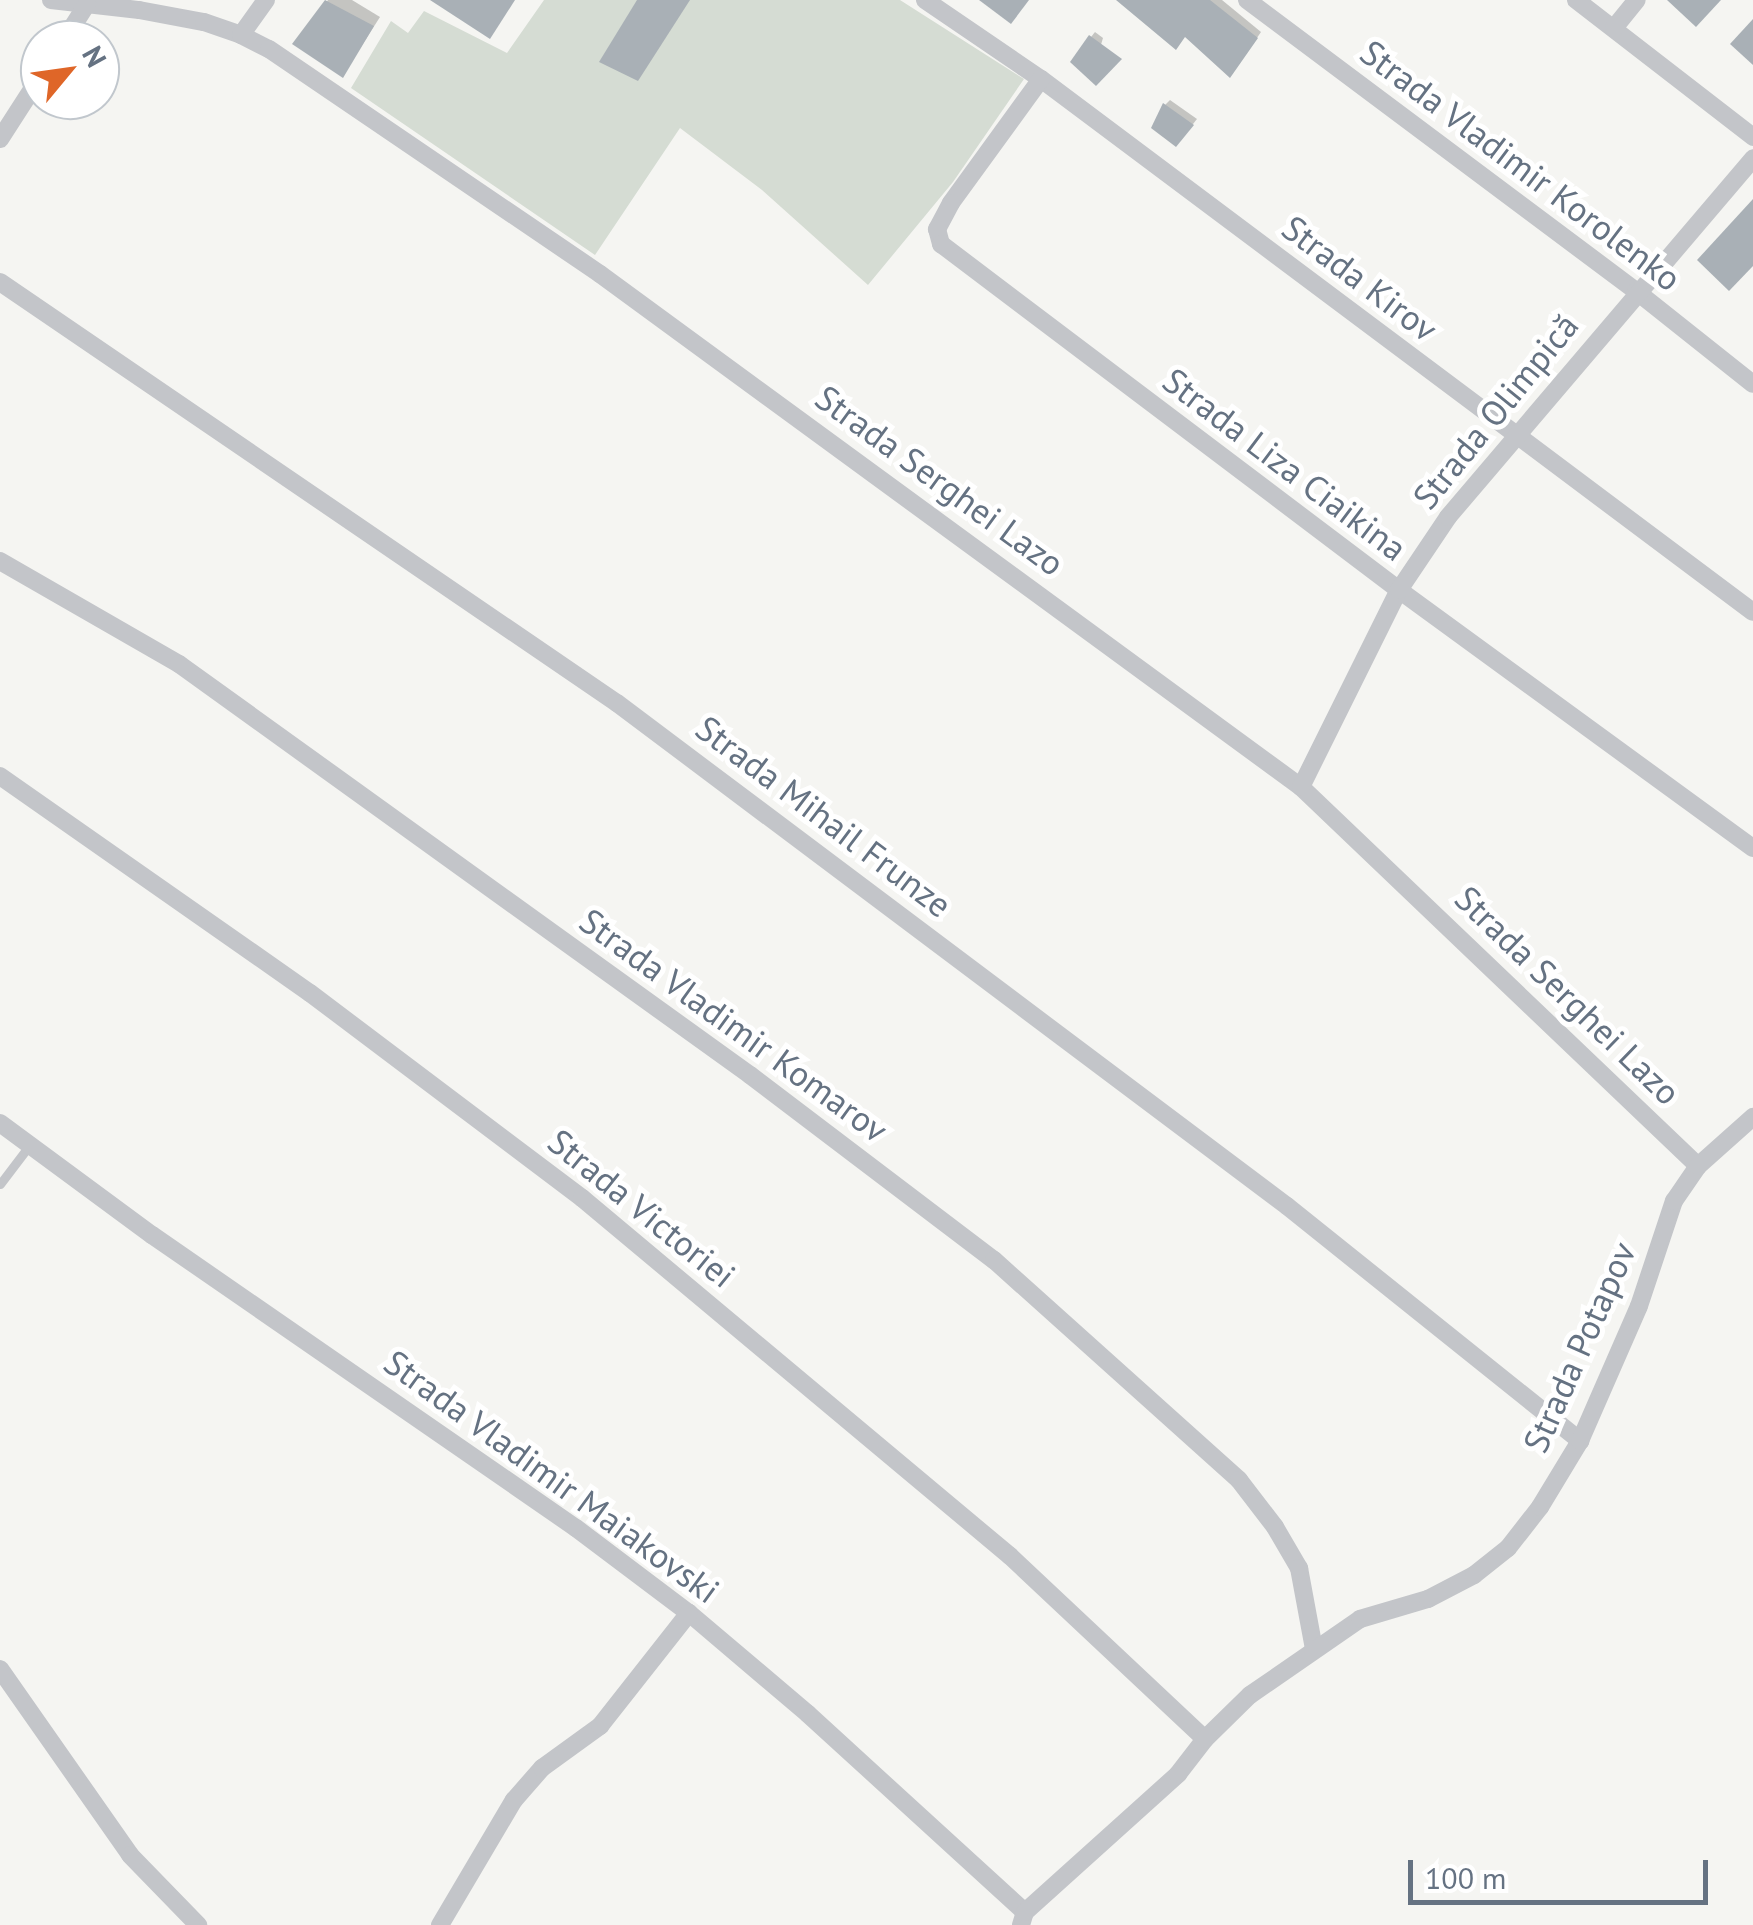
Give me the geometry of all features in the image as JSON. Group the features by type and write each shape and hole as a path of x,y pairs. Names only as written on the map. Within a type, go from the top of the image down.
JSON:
{"street":[{"name":"Strada Serghei Lazo","path":"51,0 204,22 241,35 269,49 600,274 1302,787 1698,1166"},
{"path":"241,35 266,0"},
{"name":"Strada Kirov","path":"925,0 1041,79 1753,612"},
{"name":"Strada Vladimir Korolenko","path":"1248,0 1636,290 1753,384"},
{"path":"1576,0 1753,137"},
{"path":"1614,28 1637,0"},
{"path":"77,20 87,4"},
{"name":"Strada Liza Ciaikina","path":"1041,79 951,203 937,229 941,244 1399,590 1753,848"},
{"path":"0,139 20,108"},
{"name":"Strada Olimpică","path":"1302,787 1399,590 1448,517 1636,290 1753,158"},
{"name":"Strada Mihail Frunze","path":"0,282 57,317 648,726 1288,1206 1580,1442"},
{"name":"Strada Vladimir Komarov","path":"0,561 180,664 750,1076 994,1260 1239,1480 1275,1526 1299,1568 1314,1649"},
{"name":"Strada Victoriei","path":"0,776 310,993 582,1198 1010,1556 1205,1739"},
{"name":"Strada Potapov","path":"1023,1919 1178,1774 1205,1739 1250,1695 1360,1618 1428,1598 1474,1575 1508,1548 1580,1442 1638,1306 1674,1201 1698,1166 1753,1118"},
{"name":"Strada Vladimir Maiakovski","path":"0,1123 576,1528 689,1614 808,1714 1023,1919"},
{"path":"440,1925 514,1800 542,1768 600,1726 689,1614"},
{"path":"0,1669 130,1855 198,1925"}],"lane":[{"path":"0,1184 29,1146"}],"shaded area":[{"path":"544,0 900,0 1024,79 953,182 868,285 762,190 680,128 595,255 351,88 391,21 408,33 424,11 507,53"}],"building":[{"path":"325,0 374,26 343,78 292,44"},
{"path":"430,0 515,0 490,39"},
{"path":"637,0 690,0 638,81 599,62"},
{"path":"979,0 1029,0 1011,24"},
{"path":"1116,0 1210,0 1258,38 1230,78 1185,37 1176,50"},
{"path":"1667,0 1721,0 1696,27"},
{"path":"1753,19 1753,65 1730,44"},
{"path":"1089,35 1122,59 1096,86 1070,62"},
{"path":"1163,103 1194,125 1176,147 1151,128"},
{"path":"1753,199 1753,266 1729,291 1697,260"}]}
